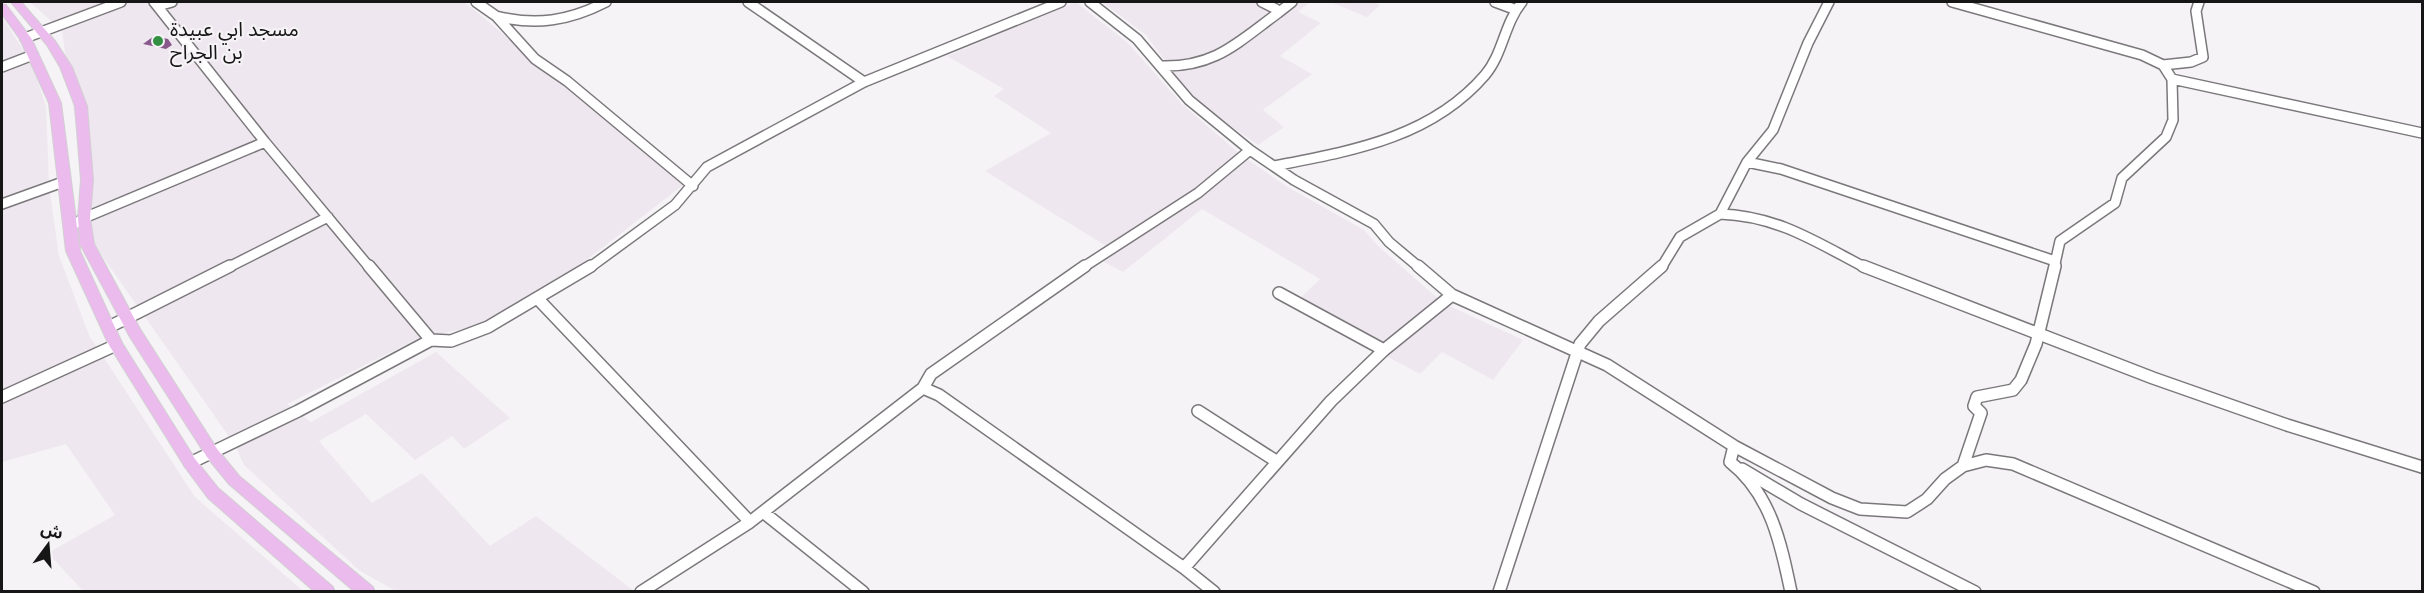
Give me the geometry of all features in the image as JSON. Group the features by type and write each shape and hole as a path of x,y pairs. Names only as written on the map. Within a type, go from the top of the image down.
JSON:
{"main road":[{"path":"16,2 42,32 66,67 81,106 87,180 84,219 87,244 135,333 212,453 234,480 359,590"},
{"path":"2,8 26,38 55,103 73,251 116,345 190,463 213,493 327,591"},
{"path":"213,493 234,480"}],"street":[{"path":"26,38 121,2"},
{"path":"156,4 172,2"},
{"path":"476,2 496,16 535,59 567,81 693,186"},
{"path":"496,16 529,22 572,19 606,2"},
{"path":"748,2 864,82"},
{"path":"190,463 298,411 431,340 451,341 470,334 488,327 538,299 576,277 675,205 707,167 864,82 1061,2"},
{"path":"1090,2 1137,39 1189,100 1250,150 1374,224 1389,242 1452,295 1607,365 1734,446 1832,498 1860,509 1885,513 1907,512 1927,499 1963,466 1986,460 2013,464 2314,591"},
{"path":"1262,2 1276,9 1278,13"},
{"path":"1160,66 1187,66 1219,53 1292,2"},
{"path":"1495,2 1514,9"},
{"path":"1274,166 1385,143 1435,119 1486,74 1506,34 1514,9 1522,2"},
{"path":"1720,214 1747,162 1773,130 1808,43 1829,2"},
{"path":"1952,2 2142,56 2163,65 2191,62 2203,57 2196,11 2199,2"},
{"path":"156,4 265,142 431,340"},
{"path":"2,67 33,55"},
{"path":"1963,466 1981,413 1974,406 1977,397 2013,390 2024,376 2038,335 2060,241 2115,203 2122,178 2166,137 2173,120 2172,79 2163,65"},
{"path":"2172,79 2422,133"},
{"path":"70,227 265,142"},
{"path":"641,591 750,522 923,388 931,374 1054,286 1198,193 1250,150"},
{"path":"1747,162 1781,169 2055,261"},
{"path":"2,204 63,182"},
{"path":"1499,591 1580,344 1599,321 1658,272 1680,237 1720,214 1744,213 1782,223 1864,269 2038,335 2323,438 2422,467"},
{"path":"109,327 328,217"},
{"path":"1279,293 1384,350"},
{"path":"1184,568 1276,461 1384,350 1452,295"},
{"path":"538,299 750,522"},
{"path":"2,397 116,345"},
{"path":"923,388 939,395 1214,591"},
{"path":"1198,411 1276,461"},
{"path":"1734,446 1730,462 1801,504 1975,591"},
{"path":"1742,469 1754,484 1780,538 1791,591"},
{"path":"763,512 863,591"}],"shaded area":[{"path":"30,2 465,2 683,185 584,262 492,323 419,338 287,404 311,422 436,352 510,418 464,449 452,436 415,460 366,414 319,441 372,503 422,473 490,546 536,516 634,591 396,591 360,571 244,465 235,445 93,243 62,31"},
{"path":"1076,2 1128,43 1182,104 1241,155 1286,186 1364,230 1379,247 1443,303 1523,340 1493,380 1442,352 1420,374 1292,306 1320,279 1202,209 1123,272 1104,262 1106,246 985,171 1051,133 994,96 1004,89 947,56"},
{"path":"1102,2 1310,2 1298,12 1321,23 1280,56 1312,74 1263,110 1284,127 1258,145 1193,99 1146,35"},
{"path":"1330,2 1373,2 1380,5 1367,17"},
{"path":"2,17 31,62 46,106 49,186 59,256 89,335 195,497 303,591 83,591 48,553 115,515 66,444 2,462"}],"building":[{"name":"مسجد ابي عبيدة بن الجراح","path":"154,36 168,39 172,45 166,49 143,44"}],"place":[{"name":"مسجد ابي عبيدة بن الجراح","path":"158,41"}]}
